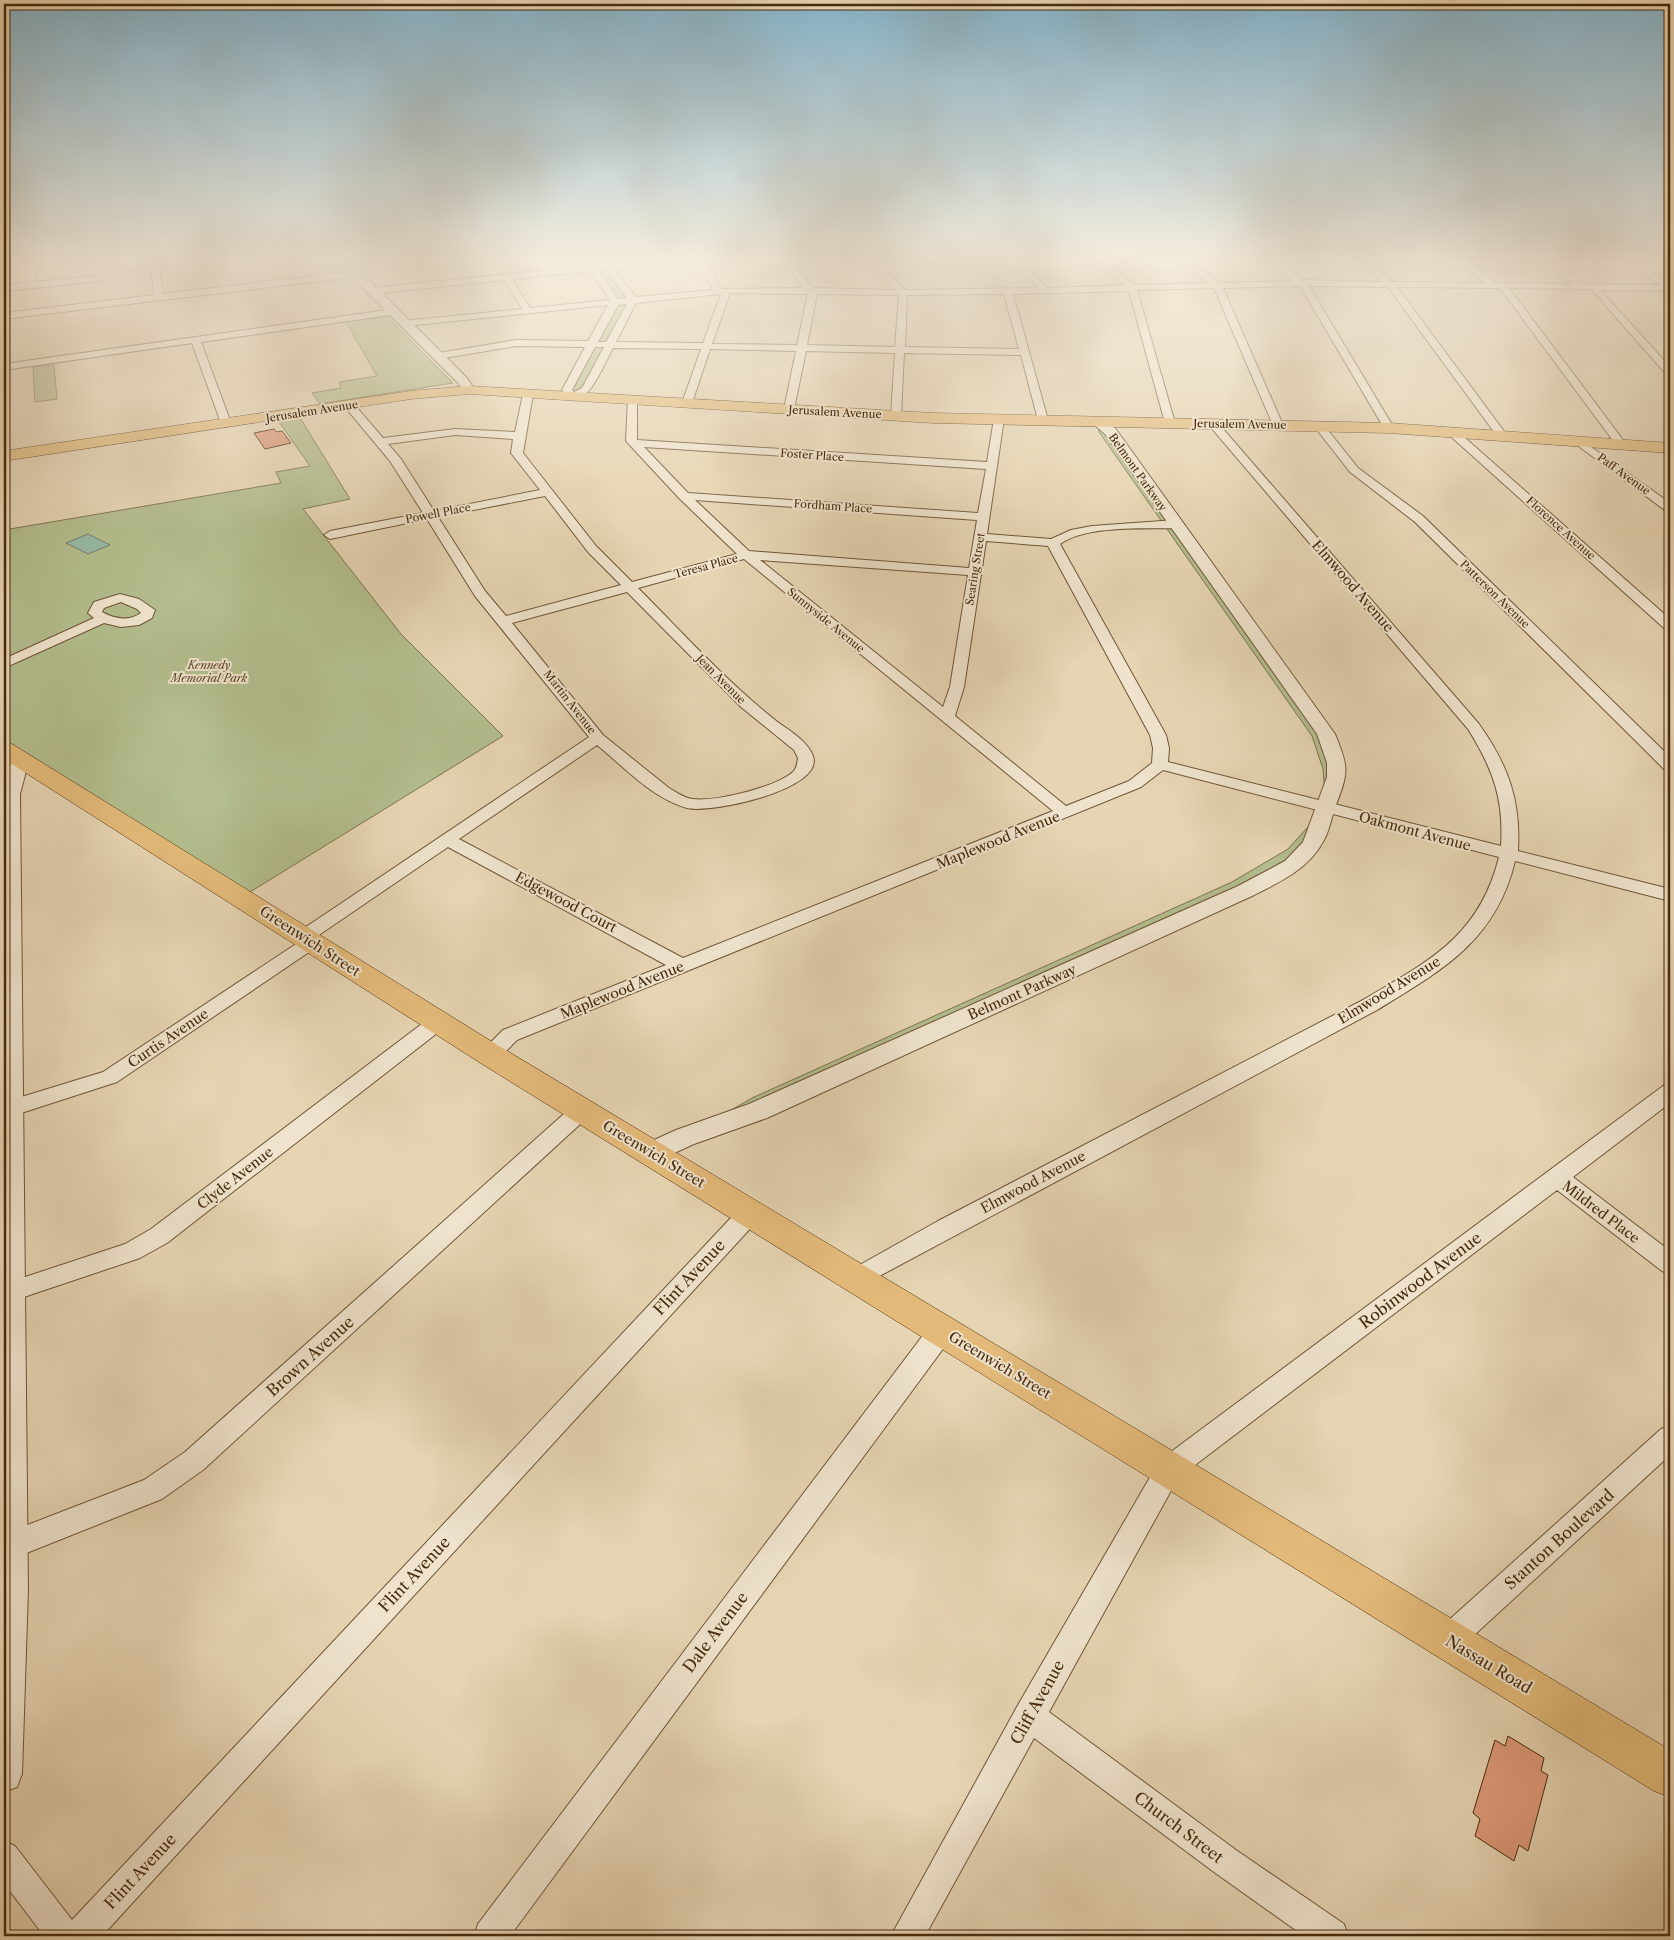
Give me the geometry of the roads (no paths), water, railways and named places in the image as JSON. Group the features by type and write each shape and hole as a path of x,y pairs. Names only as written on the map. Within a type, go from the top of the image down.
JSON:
{"main road":[{"name":"Jerusalem Avenue","path":"4,456 411,395 469,390 896,415 1451,431 1670,448"},
{"name":"Greenwich Street","path":"12,754 139,832 489,1054 1308,1554"},
{"name":"Nassau Road","path":"1308,1554 1670,1775"}],"street":[{"path":"4,367 135,349"},
{"path":"199,349 226,424"},
{"path":"432,349 462,380 469,390"},
{"path":"439,356 483,349"},
{"path":"590,349 567,390 573,397 586,390 608,349"},
{"path":"687,403 706,349"},
{"path":"789,409 803,349"},
{"path":"829,349 1025,352"},
{"path":"1024,349 1044,420"},
{"path":"1149,349 1170,423"},
{"path":"1245,349 1278,425"},
{"path":"1341,349 1388,428"},
{"path":"1438,349 1501,434"},
{"path":"1547,349 1621,444"},
{"path":"1648,349 1670,373"},
{"path":"896,415 899,350"},
{"name":"Jean Avenue","path":"528,394 517,453 592,549 746,704 800,747 805,754 805,766 799,775 783,785 726,802 692,804 675,798 663,790 598,738"},
{"path":"632,400 629,436 634,443"},
{"name":"Martin Avenue","path":"308,939 448,840 598,738 468,578 404,472 349,405"},
{"name":"Searing Street","path":"947,718 957,687 999,419"},
{"name":"Belmont Parkway","path":"652,1152 684,1137 758,1111 912,1034 1238,886 1279,873 1304,855 1312,844 1326,807 1323,769 1319,752 1312,736 1291,695 1131,469 1099,432 1097,422"},
{"name":"Elmwood Avenue","path":"857,1278 946,1228 1370,1005 1435,966 1474,929 1485,914 1503,879 1510,856 1511,823 1508,797 1497,765 1474,727 1213,424"},
{"name":"Patterson Avenue","path":"1319,426 1354,470 1419,519 1670,766"},
{"name":"Florence Avenue","path":"1451,431 1670,626"},
{"path":"380,442 450,433 519,436"},
{"name":"Paff Avenue","path":"1577,440 1670,508"},
{"name":"Foster Place","path":"634,443 991,466"},
{"name":"Sunnyside Avenue","path":"634,443 683,496 746,555 1065,813"},
{"name":"Powell Place","path":"330,535 547,492"},
{"name":"Fordham Place","path":"683,496 983,517"},
{"path":"980,537 1054,543 1064,535 1082,531 1170,525"},
{"path":"1054,543 1054,548 1158,735 1161,748 1160,764"},
{"name":"Teresa Place","path":"504,621 746,555 974,572"},
{"path":"4,664 104,618"},
{"path":"913,690 938,693 957,687"},
{"path":"4,1774 11,1590 7,1547 9,1292 7,1249 12,1108 8,1060 6,908 7,794 12,754"},
{"name":"Oakmont Avenue","path":"1160,764 1510,856 1670,895"},
{"name":"Maplewood Avenue","path":"489,1054 510,1035 1135,784 1160,764"},
{"name":"Edgewood Court","path":"448,840 684,966"},
{"name":"Curtis Avenue","path":"12,1108 110,1077 308,939"},
{"name":"Clyde Avenue","path":"9,1292 132,1251 159,1236 438,1022"},
{"name":"Robinwood Avenue","path":"1169,1469 1670,1092"},
{"name":"Brown Avenue","path":"7,1547 153,1490 194,1461 582,1110"},
{"name":"Mildred Place","path":"1556,1177 1670,1264"},
{"name":"Flint Avenue","path":"80,1936 750,1212"},
{"name":"Dale Avenue","path":"490,1936 942,1330"},
{"name":"Stanton Boulevard","path":"1449,1639 1670,1438"},
{"name":"Cliff Avenue","path":"907,1936 1169,1469"},
{"name":"Church Street","path":"1029,1716 1225,1861 1332,1936"},
{"path":"4,1857 64,1936"}],"park label":[{"name":"Kennedy Memorial Park","path":"209,671"}]}
